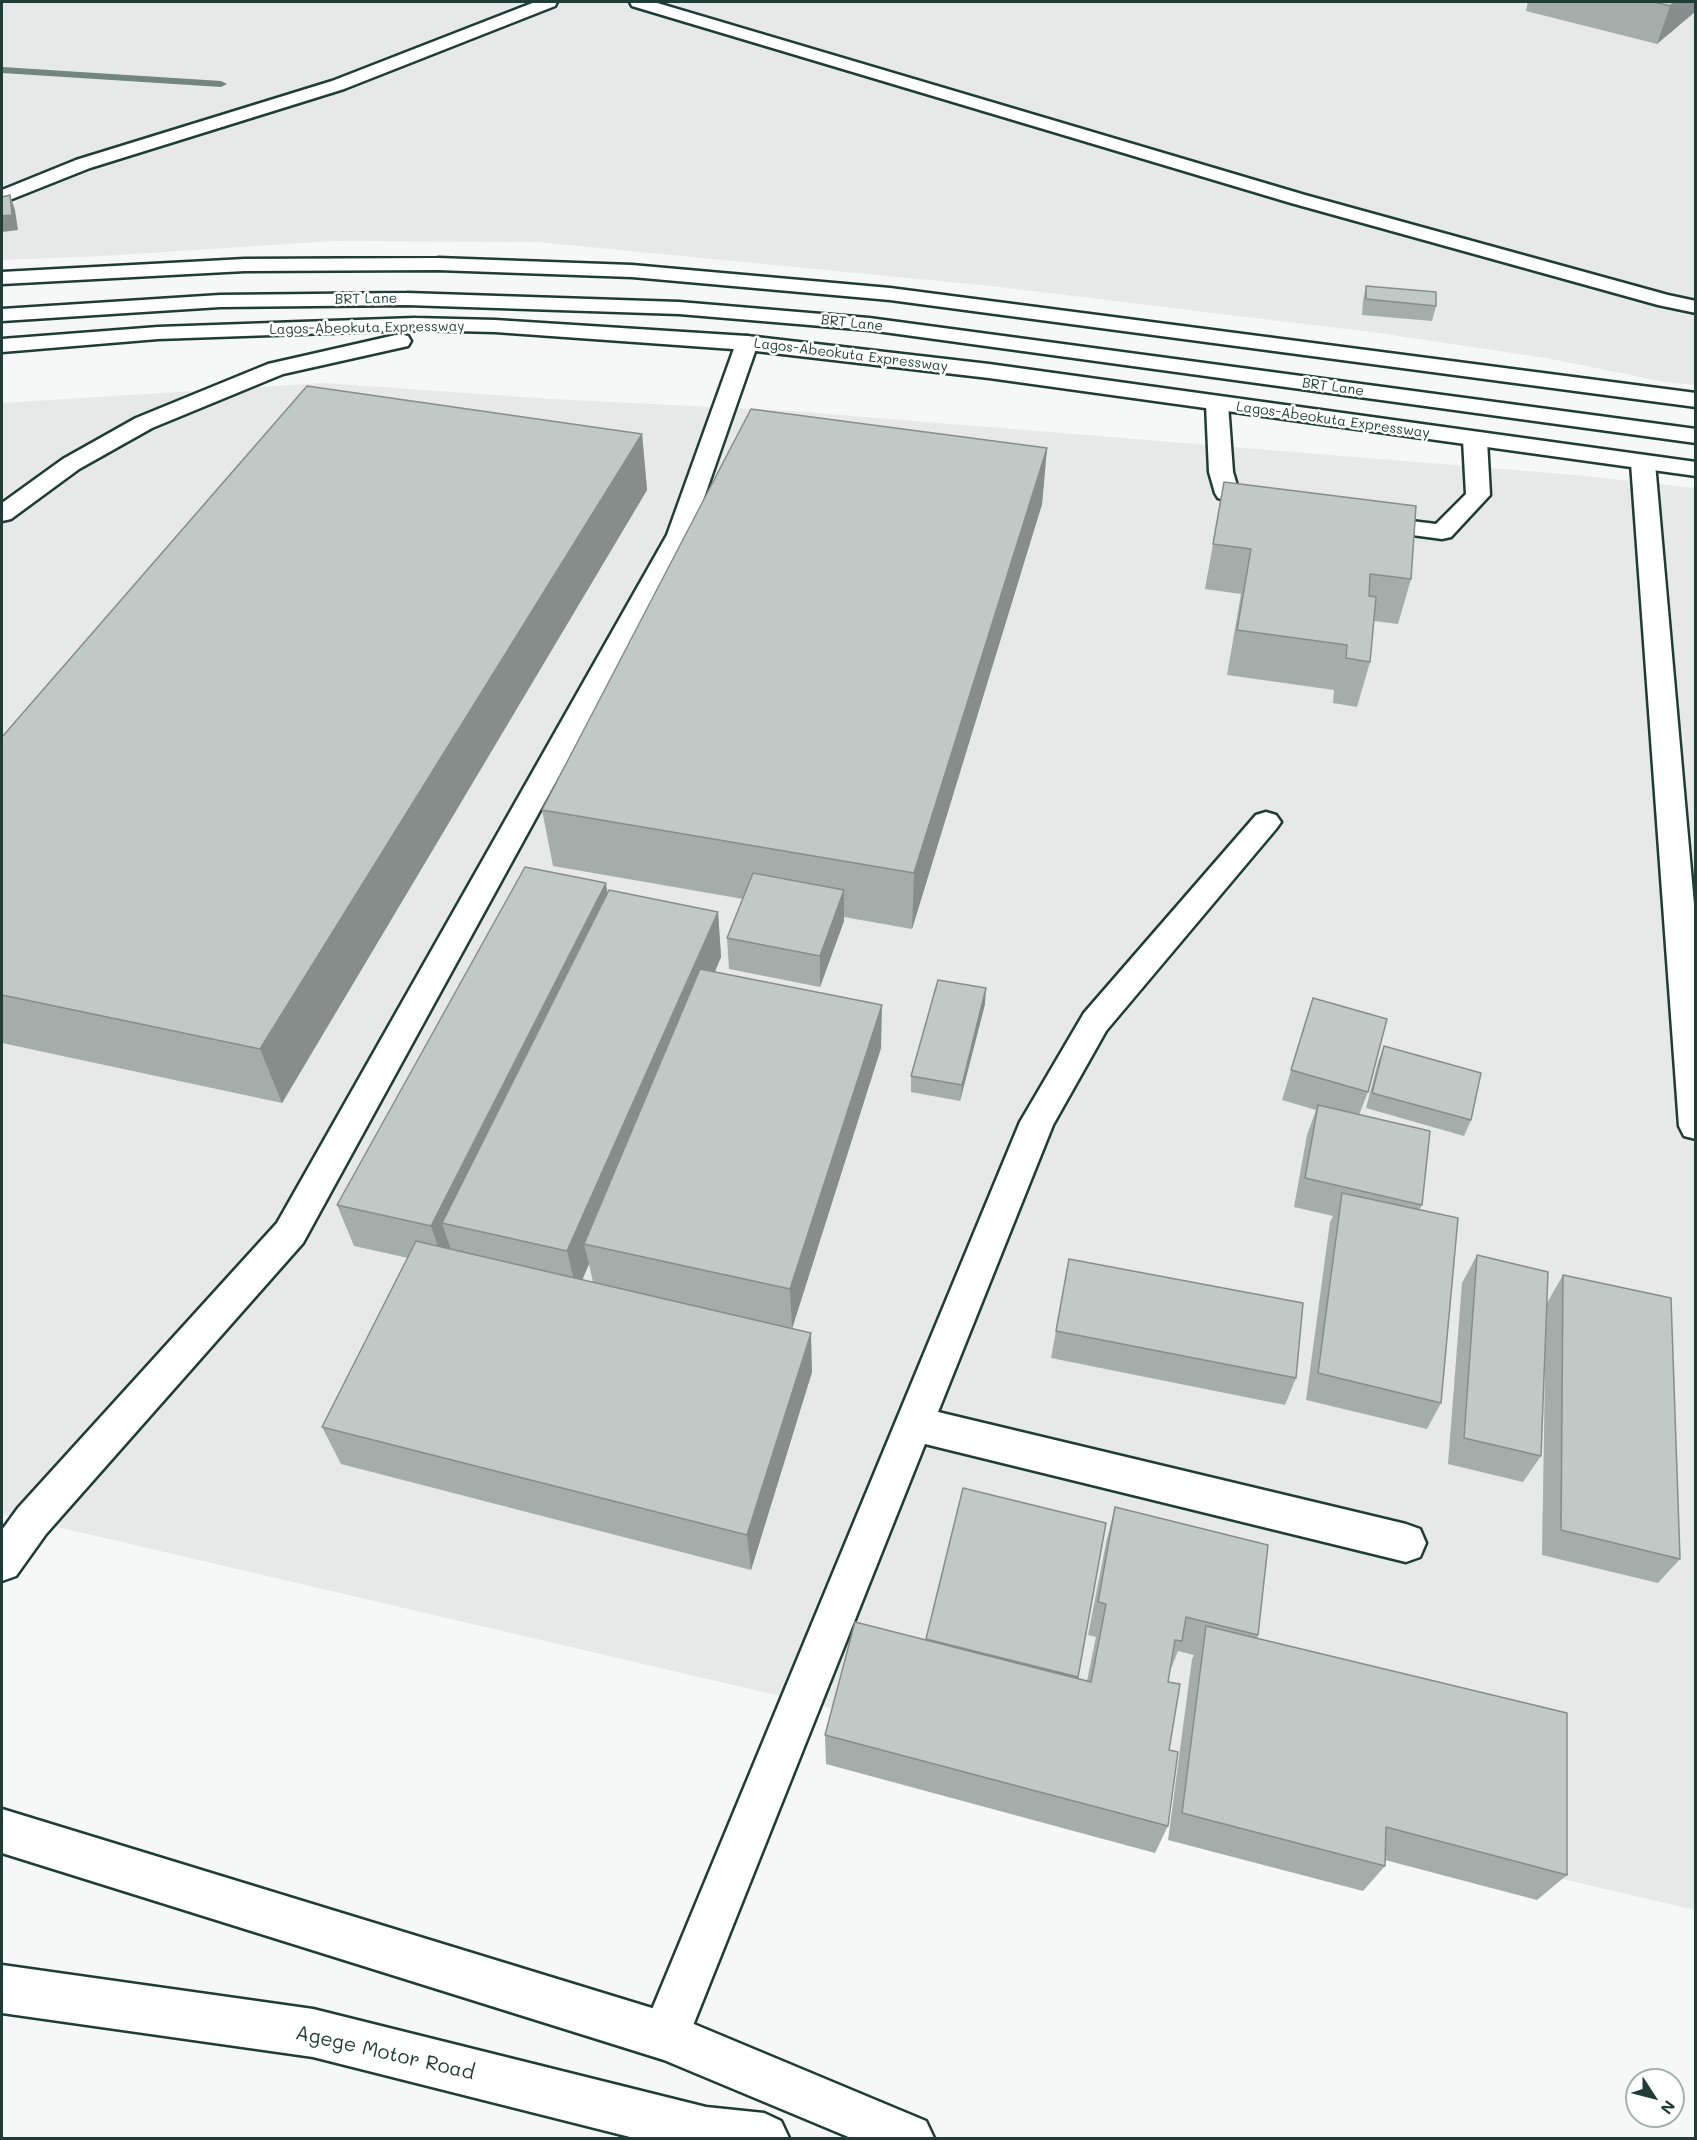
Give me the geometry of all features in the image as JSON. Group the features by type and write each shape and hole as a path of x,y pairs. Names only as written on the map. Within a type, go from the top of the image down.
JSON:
{"main road":[{"path":"2,197 84,164 338,85 549,2"},
{"path":"638,2 1298,200 1665,301 1695,307"},
{"path":"2,278 256,265 438,264 632,271 890,294 1695,400"},
{"name":"BRT Lane","path":"2,315 267,300 406,299 679,308 869,324 1695,436"},
{"name":"Lagos-Abeokuta Expressway","path":"2,346 158,333 416,324 495,326 747,343 989,371 1695,469"},
{"path":"2,514 71,464 144,423 266,373 358,349 434,334 495,326"},
{"path":"2,1562 32,1521 290,1233 679,535 747,343"},
{"path":"1217,404 1221,472 1227,493 1278,512"},
{"path":"1348,520 1442,532 1478,495 1475,440"},
{"path":"1643,463 1695,1126"},
{"path":"665,2036 1037,1122 1095,1022 1266,822"},
{"path":"914,1424 1406,1543"},
{"path":"2,1831 665,2036 909,2139"},
{"name":"Agege Motor Road","path":"2,1989 314,2033 706,2132 764,2139"}],"shaded area":[{"path":"2,2 1695,2 1695,385 1665,382 1546,358 1379,333 991,286 538,242 333,241 2,260"},
{"path":"324,383 551,399 792,411 1575,475 1695,488 1695,1910 2,1514 2,403"}],"building":[{"path":"1654,2 1675,2 1670,6"},
{"path":"10,195 12,215 2,216 2,197"},
{"path":"1366,286 1436,292 1436,306 1366,299"},
{"path":"307,386 642,434 260,1049 2,995 2,737"},
{"path":"751,409 1047,448 914,873 542,810"},
{"path":"1224,482 1416,506 1411,579 1370,574 1369,596 1376,597 1370,662 1346,658 1347,645 1237,630 1251,549 1213,544"},
{"path":"525,867 606,883 431,1226 337,1205"},
{"path":"753,873 844,890 820,956 727,938"},
{"path":"609,890 718,912 567,1251 442,1223"},
{"path":"700,969 882,1005 790,1289 584,1244"},
{"path":"938,980 986,988 962,1085 911,1076"},
{"path":"1313,998 1387,1019 1368,1092 1291,1070"},
{"path":"1384,1046 1481,1073 1471,1120 1372,1093"},
{"path":"1318,1105 1430,1131 1422,1205 1305,1178"},
{"path":"1342,1193 1458,1218 1441,1403 1318,1373"},
{"path":"416,1241 811,1333 747,1535 322,1427"},
{"path":"1477,1255 1548,1272 1541,1456 1464,1438"},
{"path":"1069,1259 1303,1303 1296,1378 1056,1331"},
{"path":"1563,1275 1671,1298 1680,1559 1561,1530"},
{"path":"963,1488 1106,1523 1078,1677 926,1639"},
{"path":"1115,1507 1268,1545 1258,1635 1186,1617 1182,1641 1175,1640 1168,1682 1180,1684 1169,1750 1178,1752 1168,1826 825,1735 855,1622 1091,1682 1106,1604 1098,1602"},
{"path":"1206,1626 1567,1713 1567,1875 1386,1827 1385,1866 1182,1813"}],"waterway":[{"path":"2,70 221,84"}]}
